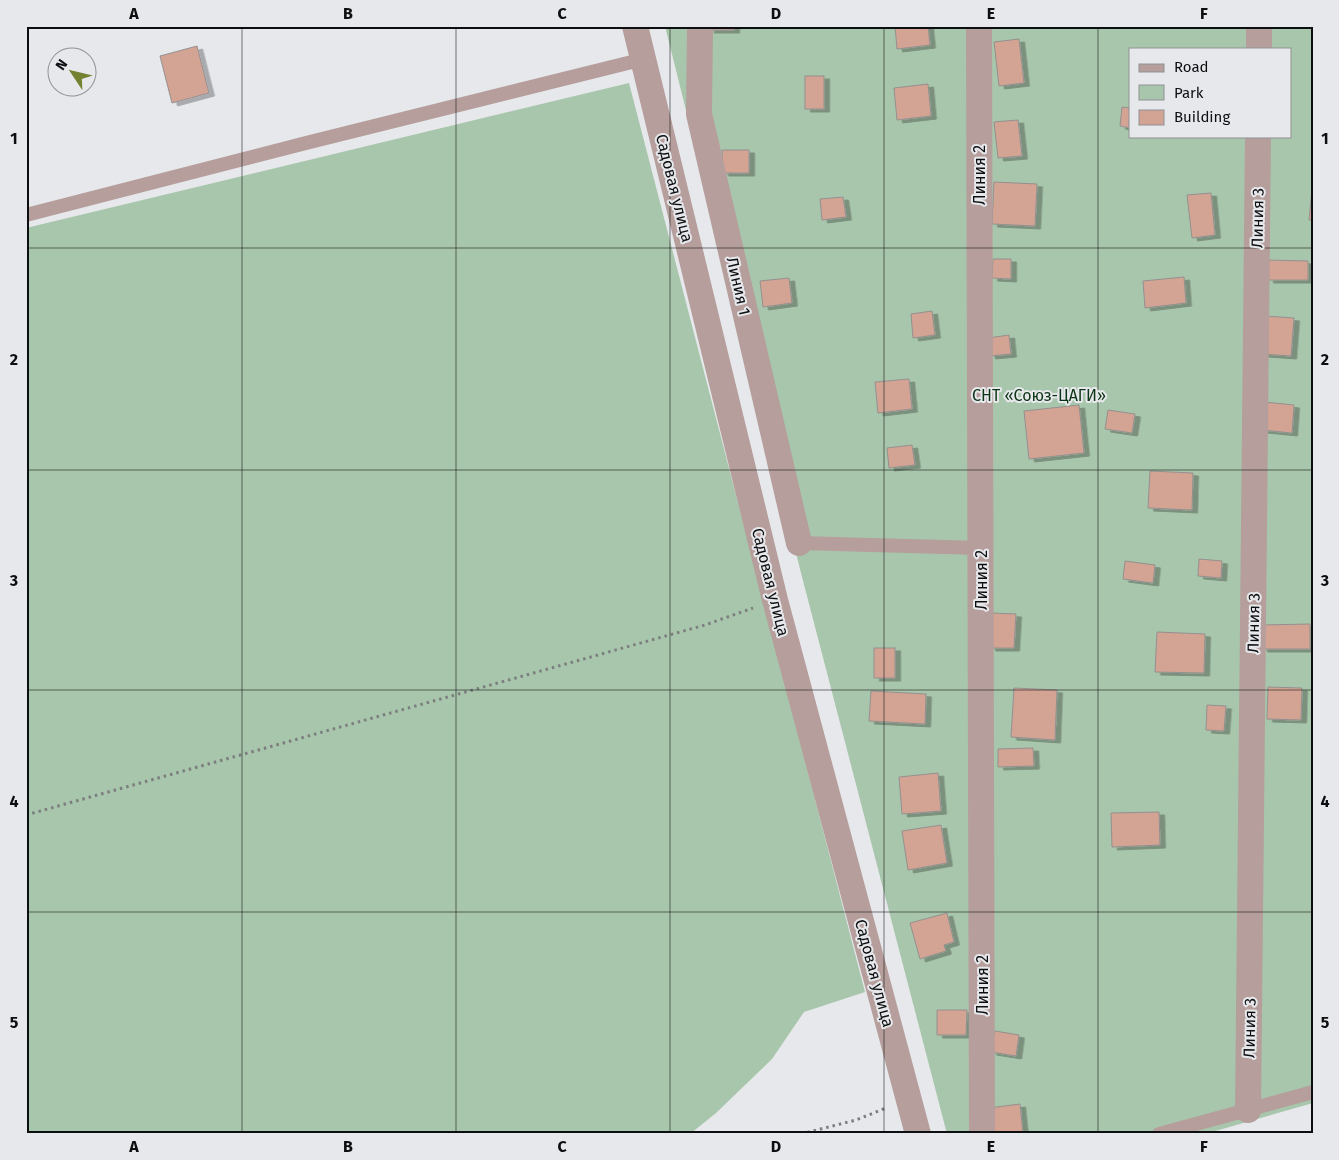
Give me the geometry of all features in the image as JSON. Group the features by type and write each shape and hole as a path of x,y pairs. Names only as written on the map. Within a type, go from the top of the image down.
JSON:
{"street":[{"name":"Садовая улица","path":"635,26 775,600 918,1134"},
{"name":"Линия 1","path":"700,26 699,114 799,543"},
{"name":"Линия 2","path":"979,26 982,1134"},
{"path":"1259,26 1259,48"},
{"name":"Линия 3","path":"1248,1110 1258,138"}],"lane":[{"path":"26,215 644,58"},
{"path":"799,543 981,548"},
{"path":"1159,1134 1313,1092"}],"path":[{"path":"26,815 704,626 775,600"},
{"path":"800,1134 856,1120 909,1098"}],"green space":[{"name":"СНТ «Союз-ЦАГИ»","path":"665,26 1313,26 1313,1103 1205,1134 947,1134 801,573"},
{"path":"629,83 865,992 804,1012 772,1059 716,1113 690,1134 26,1134 26,228"}],"building":[{"path":"709,26 734,26 734,30 709,30"},
{"path":"895,26 928,26 930,45 897,49"},
{"path":"1019,39 1024,83 999,86 994,42"},
{"path":"197,46 209,93 172,103 160,56"},
{"path":"805,76 824,76 824,109 805,109"},
{"path":"928,84 931,116 897,120 894,88"},
{"path":"1122,107 1129,108 1129,128 1120,126"},
{"path":"1018,120 1022,156 998,158 994,122"},
{"path":"722,150 749,150 749,173 723,173"},
{"path":"994,182 1037,184 1035,226 992,224"},
{"path":"1312,190 1313,220 1309,220"},
{"path":"1211,193 1215,235 1192,238 1187,195"},
{"path":"843,197 846,217 822,220 820,199"},
{"path":"993,259 1011,259 1011,279 992,278"},
{"path":"1268,260 1308,261 1308,280 1268,280"},
{"path":"1184,277 1186,303 1145,308 1143,281"},
{"path":"789,278 792,303 763,307 760,281"},
{"path":"932,311 935,335 913,338 911,314"},
{"path":"1265,316 1294,318 1291,356 1263,354"},
{"path":"1009,335 1011,354 990,356 988,338"},
{"path":"909,379 912,409 878,413 875,382"},
{"path":"1264,402 1294,405 1292,433 1262,430"},
{"path":"1079,405 1084,453 1029,459 1024,411"},
{"path":"1108,410 1135,414 1132,433 1105,429"},
{"path":"912,445 915,465 889,468 887,448"},
{"path":"1150,471 1193,473 1192,510 1148,508"},
{"path":"1199,559 1222,561 1221,578 1198,576"},
{"path":"1125,561 1155,565 1153,583 1123,579"},
{"path":"991,613 1016,614 1014,648 990,648"},
{"path":"1310,624 1310,649 1262,649 1262,625"},
{"path":"1157,632 1205,634 1204,673 1155,672"},
{"path":"874,648 895,648 895,678 874,678"},
{"path":"1268,687 1302,688 1301,720 1267,719"},
{"path":"1014,688 1057,690 1055,740 1011,737"},
{"path":"871,691 926,694 925,724 869,721"},
{"path":"1207,705 1226,706 1224,731 1206,730"},
{"path":"1033,748 1034,766 998,767 998,749"},
{"path":"938,773 941,811 902,814 899,777"},
{"path":"1159,812 1160,845 1112,847 1111,813"},
{"path":"941,825 947,863 908,870 902,831"},
{"path":"947,913 954,942 944,945 946,951 920,959 910,923"},
{"path":"937,1010 967,1010 966,1035 937,1035"},
{"path":"995,1031 1019,1035 1016,1056 991,1052"},
{"path":"1020,1104 1023,1134 992,1134 989,1108"}]}
